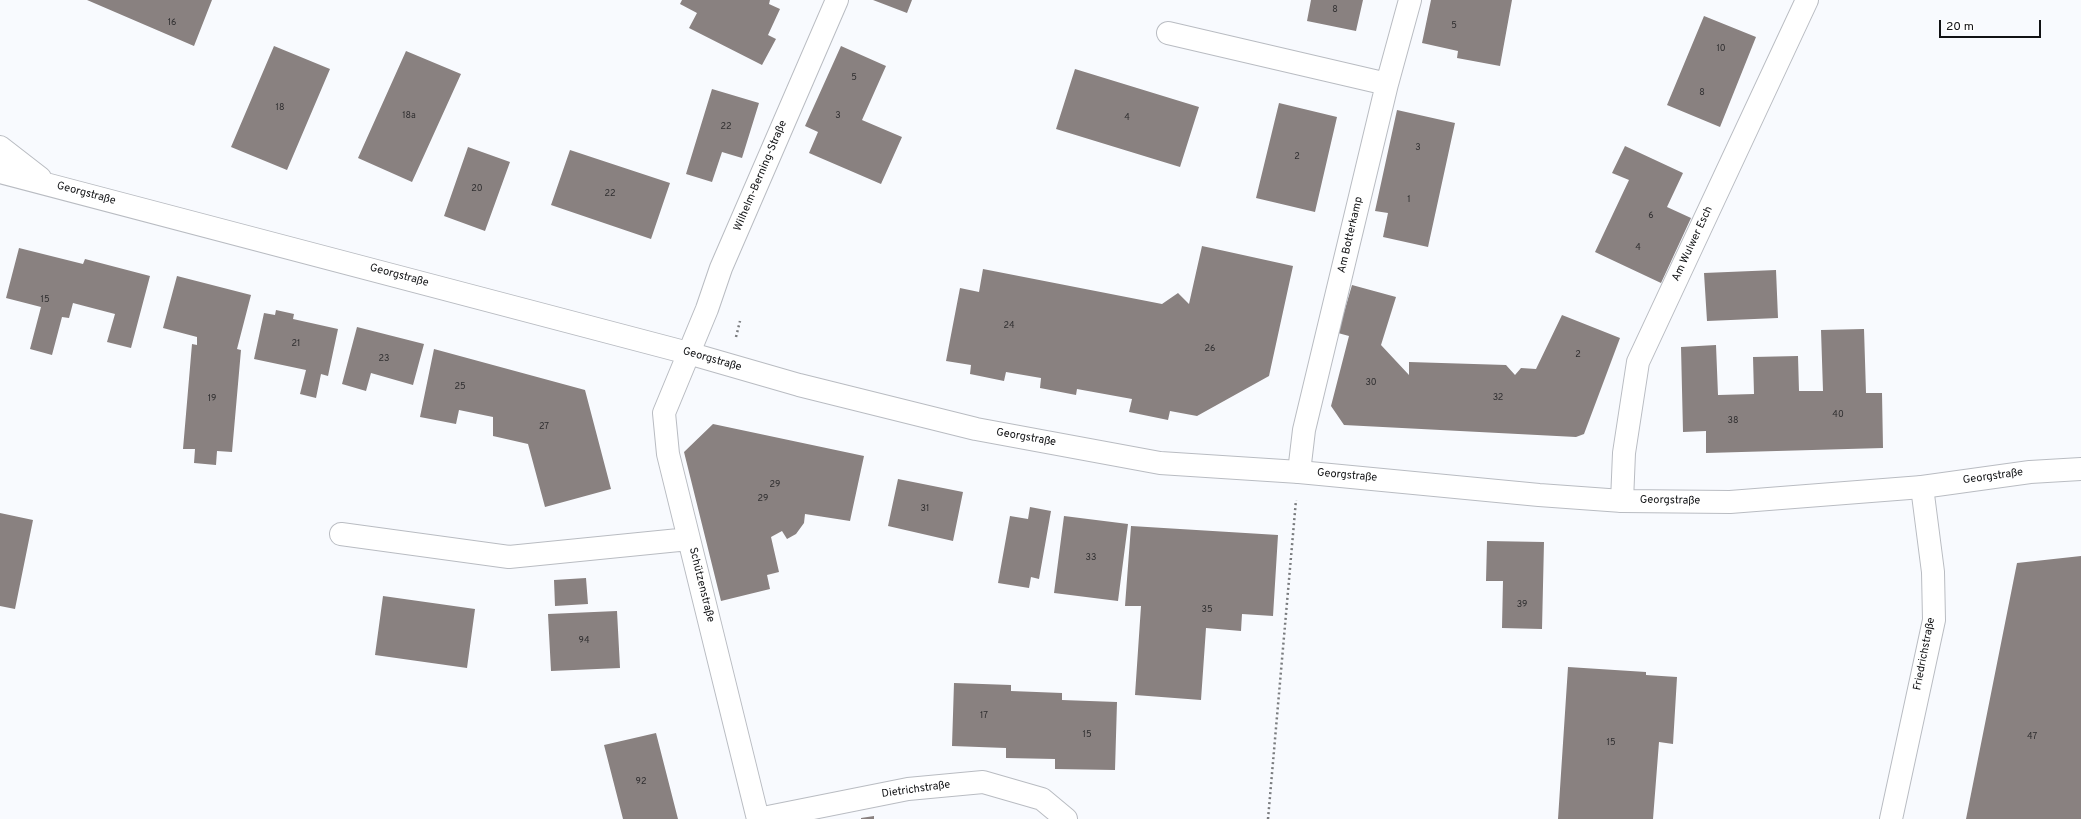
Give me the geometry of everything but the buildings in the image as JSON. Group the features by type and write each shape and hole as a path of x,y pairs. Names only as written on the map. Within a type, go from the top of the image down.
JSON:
{"street":[{"name":"Wilhelm-Berning-Straße","path":"688,353 721,268 837,0"},
{"name":"Am Botterkamp","path":"1299,472 1304,430 1387,84 1410,0"},
{"name":"Am Wulwer Esch","path":"1622,501 1624,453 1638,362 1807,0"},
{"path":"1168,33 1387,84"},
{"path":"0,147 47,183"},
{"name":"Georgstraße","path":"0,172 47,183 688,353 799,385 976,429 1160,463 1299,472 1539,495 1622,501 1730,502 1922,487 2030,472 2081,469"},
{"name":"Schützenstraße","path":"688,353 664,413 668,454 758,819"},
{"name":"Friedrichstraße","path":"1891,819 1934,620 1933,572 1922,487"},
{"path":"341,534 509,557 690,539"},
{"name":"Dietrichstraße","path":"758,819 908,790 983,782 1042,799 1066,819"}],"path":[{"path":"1268,819 1299,472"}]}
